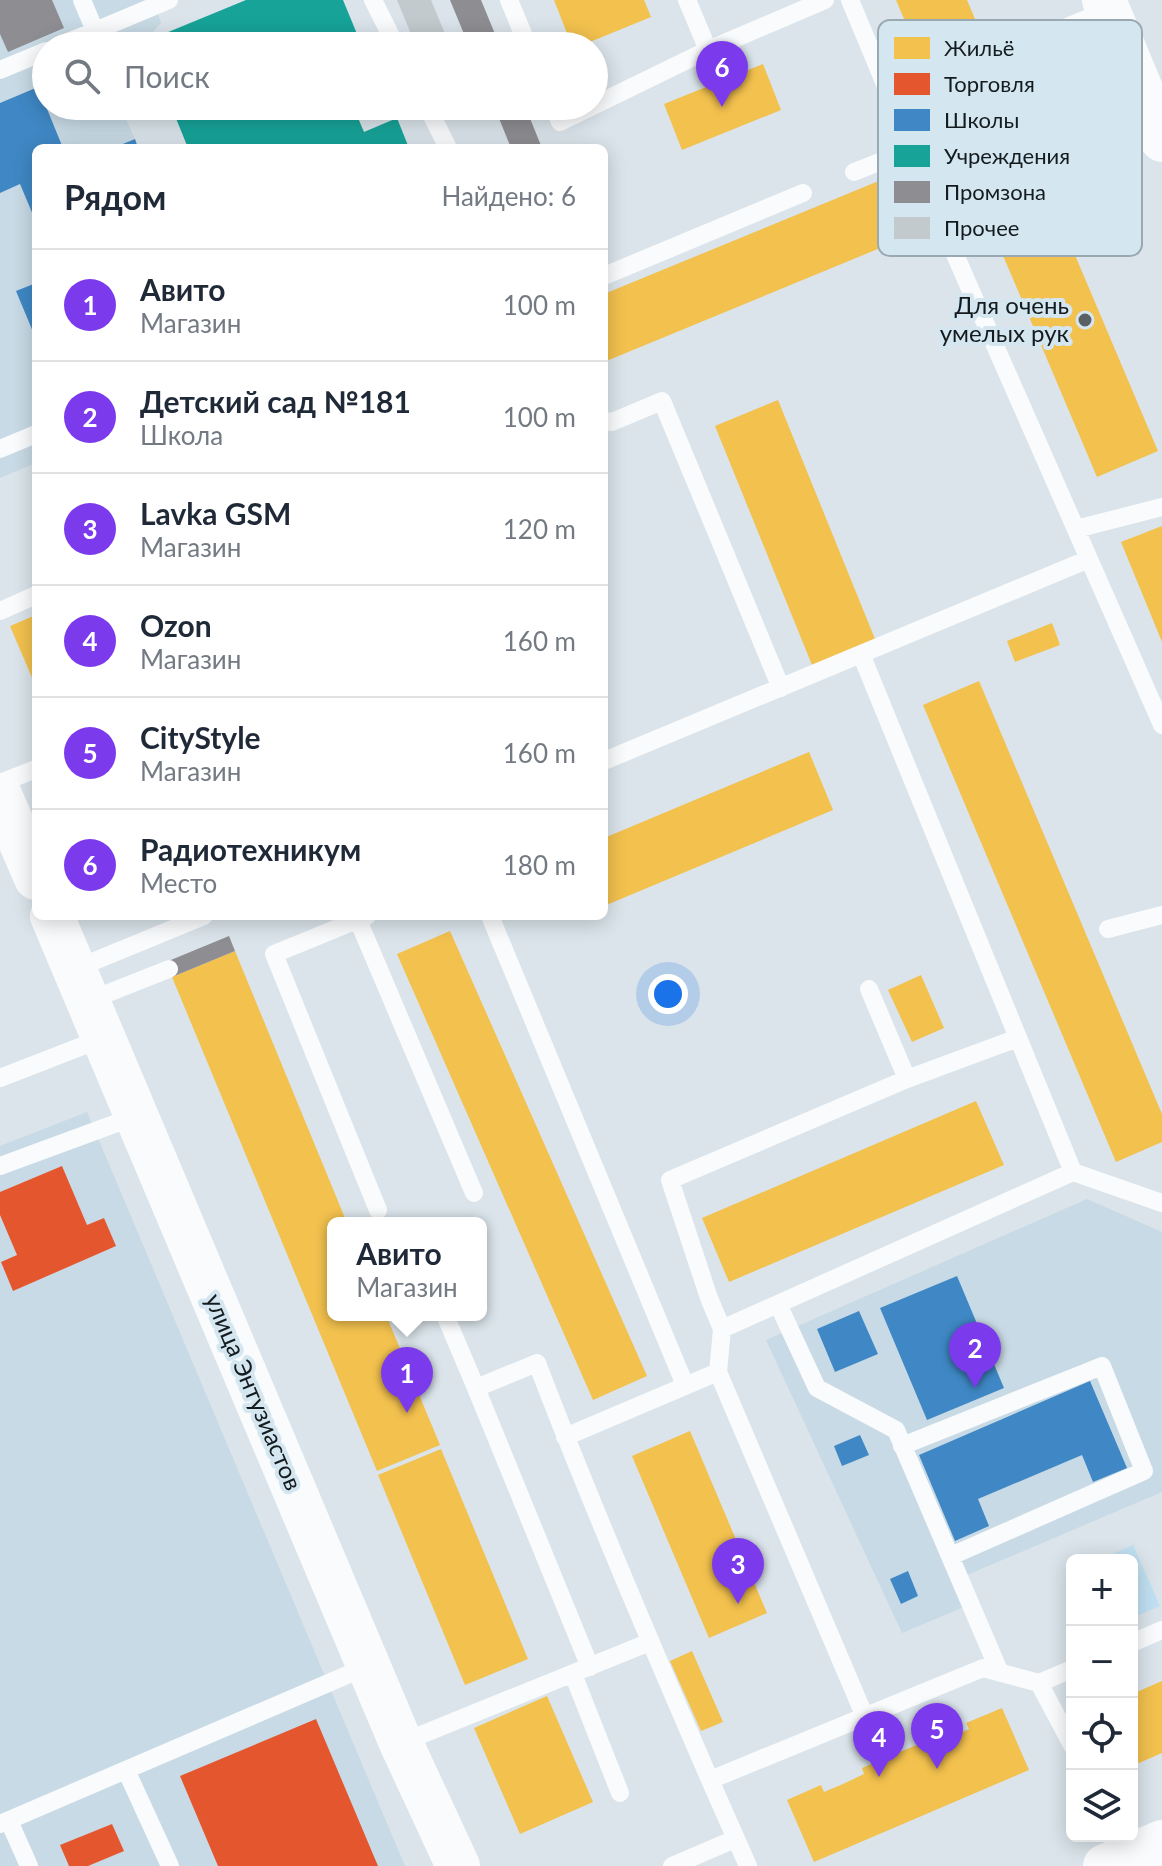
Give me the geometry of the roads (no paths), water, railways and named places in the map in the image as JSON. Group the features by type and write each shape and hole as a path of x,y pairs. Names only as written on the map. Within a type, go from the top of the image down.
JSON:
{"main road":[{"path":"1142,92 1162,140"},
{"path":"0,795 32,869"},
{"name":"улица Энтузиастов","path":"54,920 449,1854"}],"lane":[{"path":"82,0 95,31 169,0"},
{"path":"373,0 389,32"},
{"path":"509,0 522,32"},
{"path":"687,0 708,50"},
{"path":"608,99 708,50 825,0"},
{"path":"850,0 878,68"},
{"path":"1074,20 1106,5"},
{"path":"0,70 32,57"},
{"path":"434,120 446,144"},
{"path":"854,172 878,162"},
{"path":"608,274 803,193"},
{"path":"956,256 1162,725"},
{"path":"608,422 662,401 781,688"},
{"path":"0,449 32,436"},
{"path":"1076,529 1162,507"},
{"path":"608,759 1089,559"},
{"path":"0,611 32,597"},
{"path":"861,654 1073,1172"},
{"path":"0,783 32,771"},
{"path":"1108,929 1162,915"},
{"path":"0,1078 89,1003 199,920"},
{"path":"357,920 274,954 378,1210"},
{"path":"363,920 474,1193"},
{"path":"492,920 685,1385"},
{"path":"89,1003 169,969"},
{"path":"869,989 907,1079"},
{"path":"865,1717 718,1372 722,1329 670,1180 907,1079 1018,1038"},
{"path":"0,1166 136,1116"},
{"path":"722,1329 1073,1172 1162,1203"},
{"path":"778,1304 817,1388 896,1430 1000,1673"},
{"path":"448,1321 476,1388 581,1671 620,1793"},
{"path":"476,1388 537,1363 650,1642 748,1866"},
{"path":"902,1446 1102,1366 1144,1471 951,1556"},
{"path":"565,1437 718,1372"},
{"path":"1138,1640 1162,1630"},
{"path":"401,1743 650,1642"},
{"path":"29,1866 5,1822 368,1666"},
{"path":"710,1780 983,1668 1039,1683 1066,1672"},
{"path":"1039,1683 1066,1734"},
{"path":"126,1770 170,1866"},
{"path":"672,1866 735,1839"}],"place":[{"name":"Радиотехникум","path":"722,107"},
{"name":"Для очень умелых рук","path":"1085,320"},
{"name":"Детский сад №181","path":"975,1388"},
{"name":"Авито","path":"407,1413"},
{"name":"Lavka GSM","path":"738,1604"},
{"name":"CityStyle","path":"937,1769"},
{"name":"Ozon","path":"879,1777"}]}
